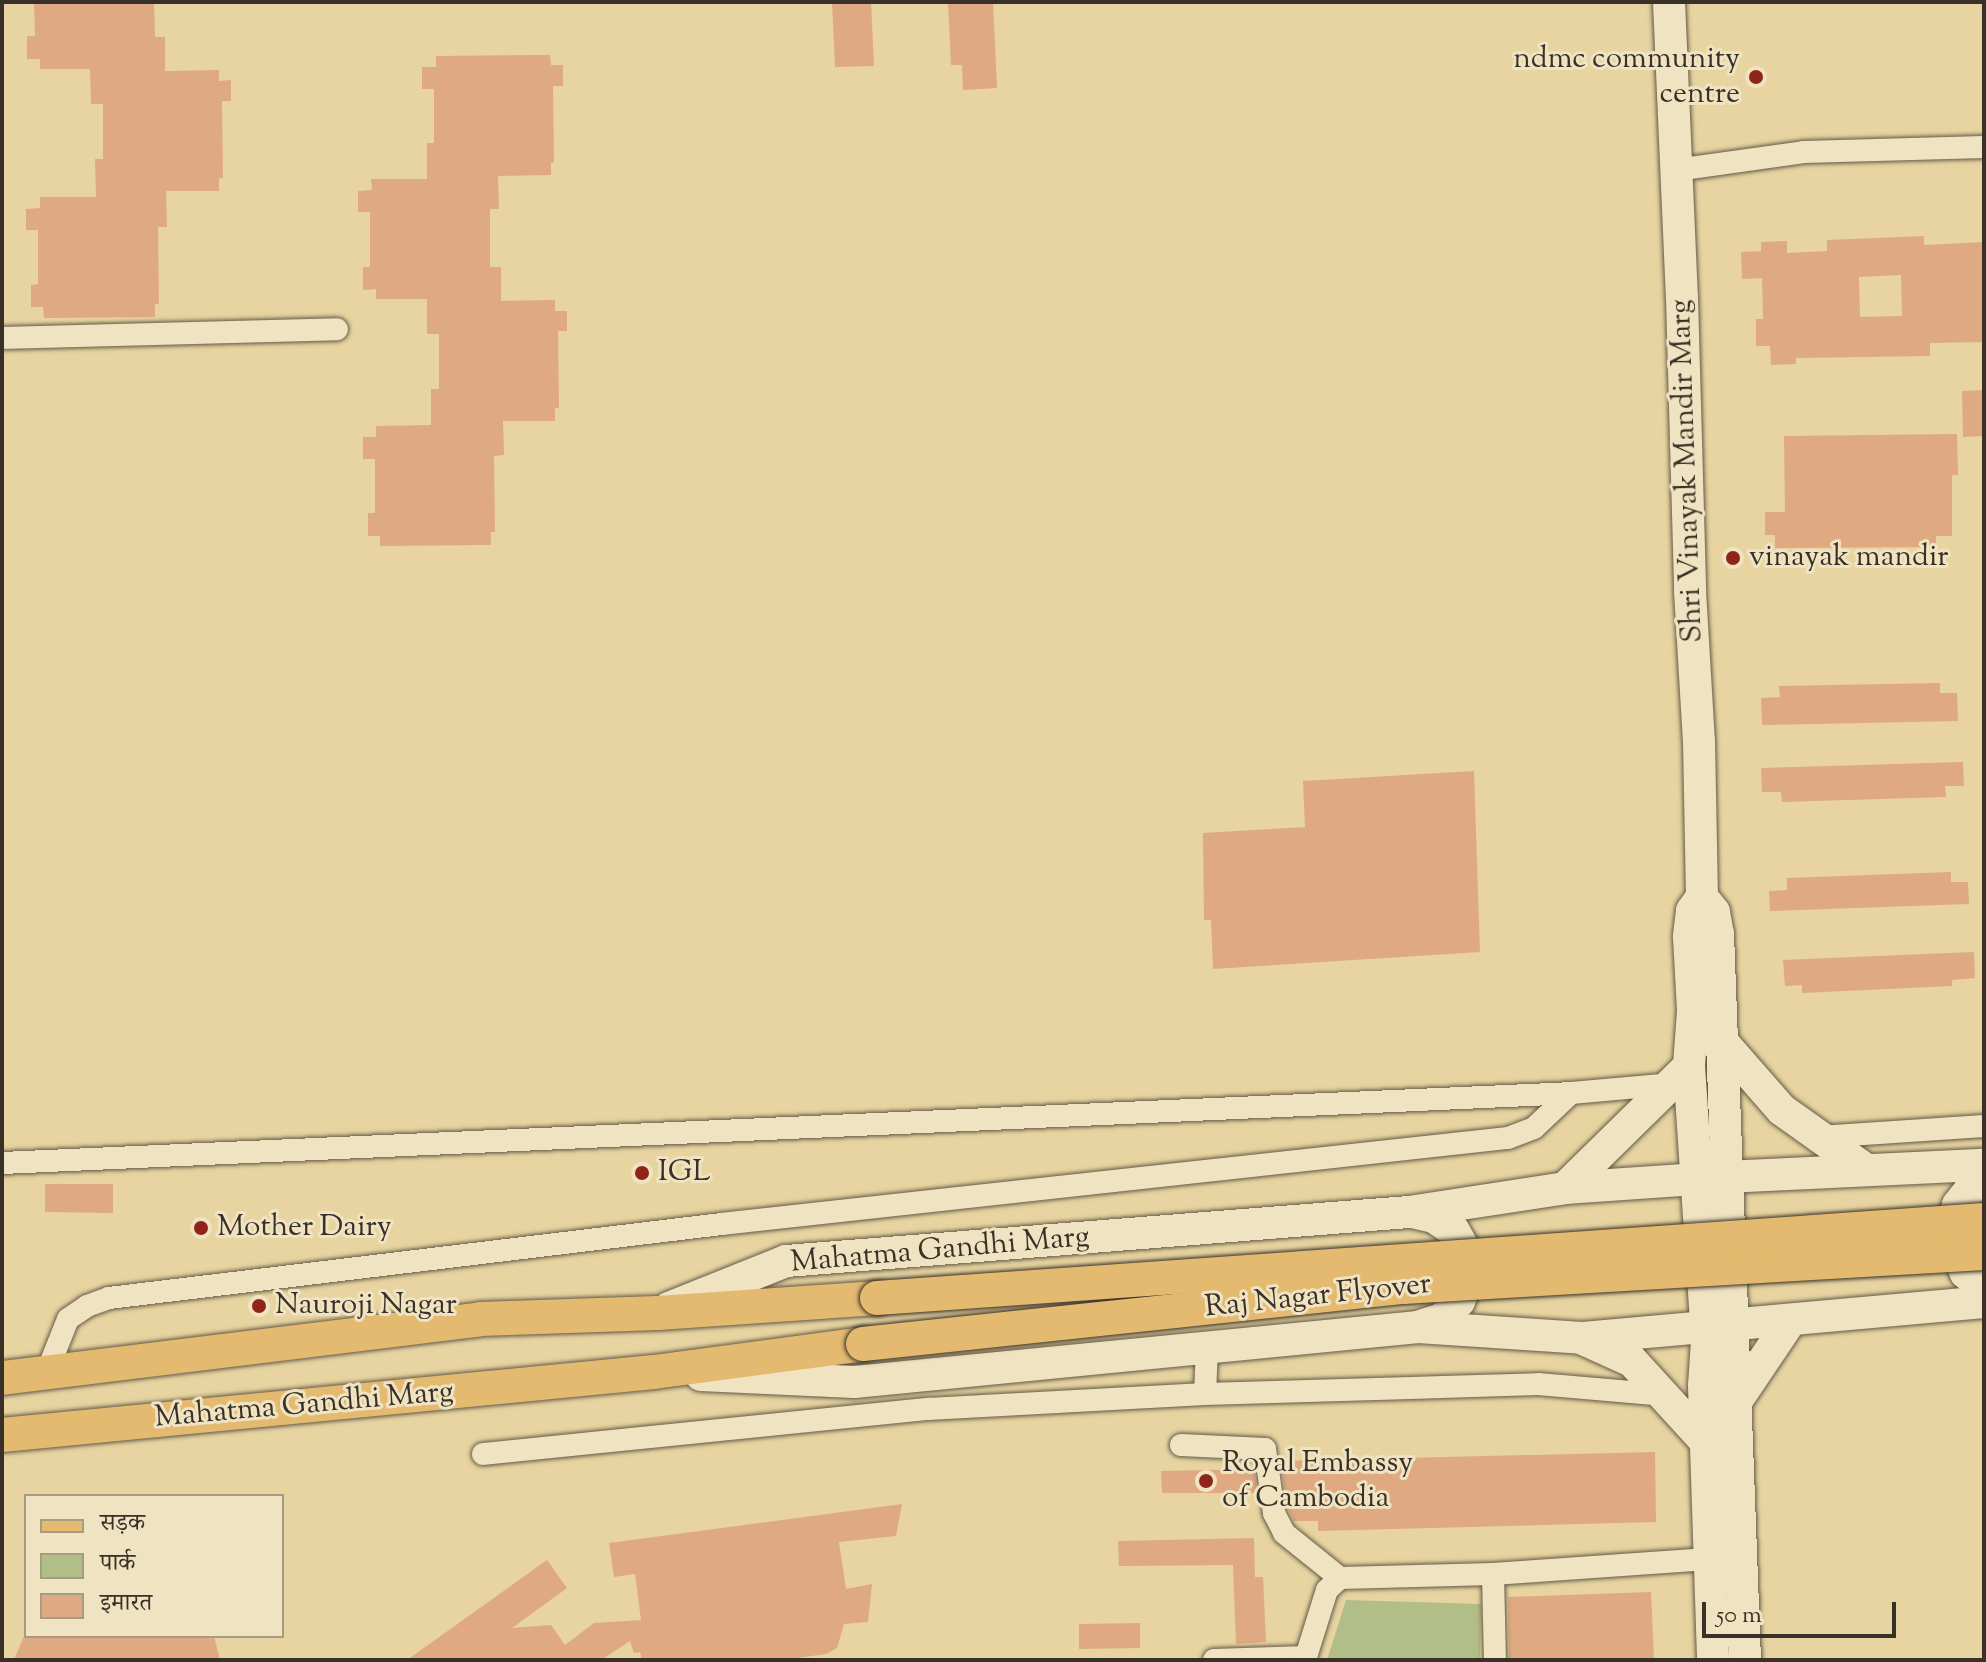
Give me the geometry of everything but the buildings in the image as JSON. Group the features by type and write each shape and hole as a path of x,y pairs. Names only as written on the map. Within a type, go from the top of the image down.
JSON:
{"main road":[{"name":"Raj Nagar Flyover","path":"658,1313 1984,1220"},
{"name":"Raj Nagar Flyover","path":"654,1372 863,1344 1403,1287 1984,1253"},
{"name":"Mahatma Gandhi Marg","path":"2,1378 480,1319 658,1313"},
{"name":"Mahatma Gandhi Marg","path":"2,1435 654,1372"}],"street":[{"name":"Shri Vinayak Mandir Marg","path":"1669,2 1702,897 1692,911 1689,937 1693,1011 1680,1075 1710,1178"},
{"path":"1676,170 1804,152 1984,147"},
{"path":"2,338 337,329"},
{"path":"1702,897 1714,912 1718,934 1725,1045 1710,1178 1720,1325 1735,1403 1745,1660"},
{"path":"1725,1045 1782,1110 1865,1169"},
{"path":"2,1163 1571,1093 1680,1075"},
{"path":"1565,1188 1680,1075"},
{"path":"46,1374 68,1319 87,1306 109,1298 736,1223 1508,1138 1534,1128 1571,1093"},
{"path":"1819,1137 1984,1126"},
{"name":"Mahatma Gandhi Marg","path":"658,1313 786,1261 1409,1212 1565,1188 1865,1169 1984,1165"},
{"path":"1984,1179 1963,1198 1953,1223 1954,1244 1966,1273 1984,1288"},
{"path":"1409,1212 1434,1217 1454,1231 1466,1253 1468,1278 1459,1301 1442,1319 1418,1327"},
{"path":"654,1372 854,1382 1418,1327 1582,1338 1984,1302"},
{"path":"1735,1403 1790,1321"},
{"path":"1713,1660 1706,1442 1720,1325"},
{"path":"1582,1338 1632,1361 1706,1442"},
{"path":"1205,1394 1207,1348"},
{"path":"483,1454 928,1409 1205,1394 1538,1384 1666,1395"},
{"path":"1181,1445 1265,1449 1274,1513 1284,1533 1340,1578 1493,1574 1743,1556"},
{"path":"1493,1574 1495,1660"},
{"path":"1214,1660 1305,1658 1327,1590 1340,1578"}],"green space":[{"path":"1346,1600 1481,1604 1480,1660 1327,1660"}],"place":[{"name":"ndmc community centre","path":"1756,77"},
{"name":"vinayak mandir","path":"1733,558"},
{"name":"IGL","path":"642,1173"},
{"name":"Mother Dairy","path":"201,1228"},
{"name":"Nauroji Nagar","path":"259,1306"},
{"name":"Royal Embassy of Cambodia","path":"1206,1481"}]}
